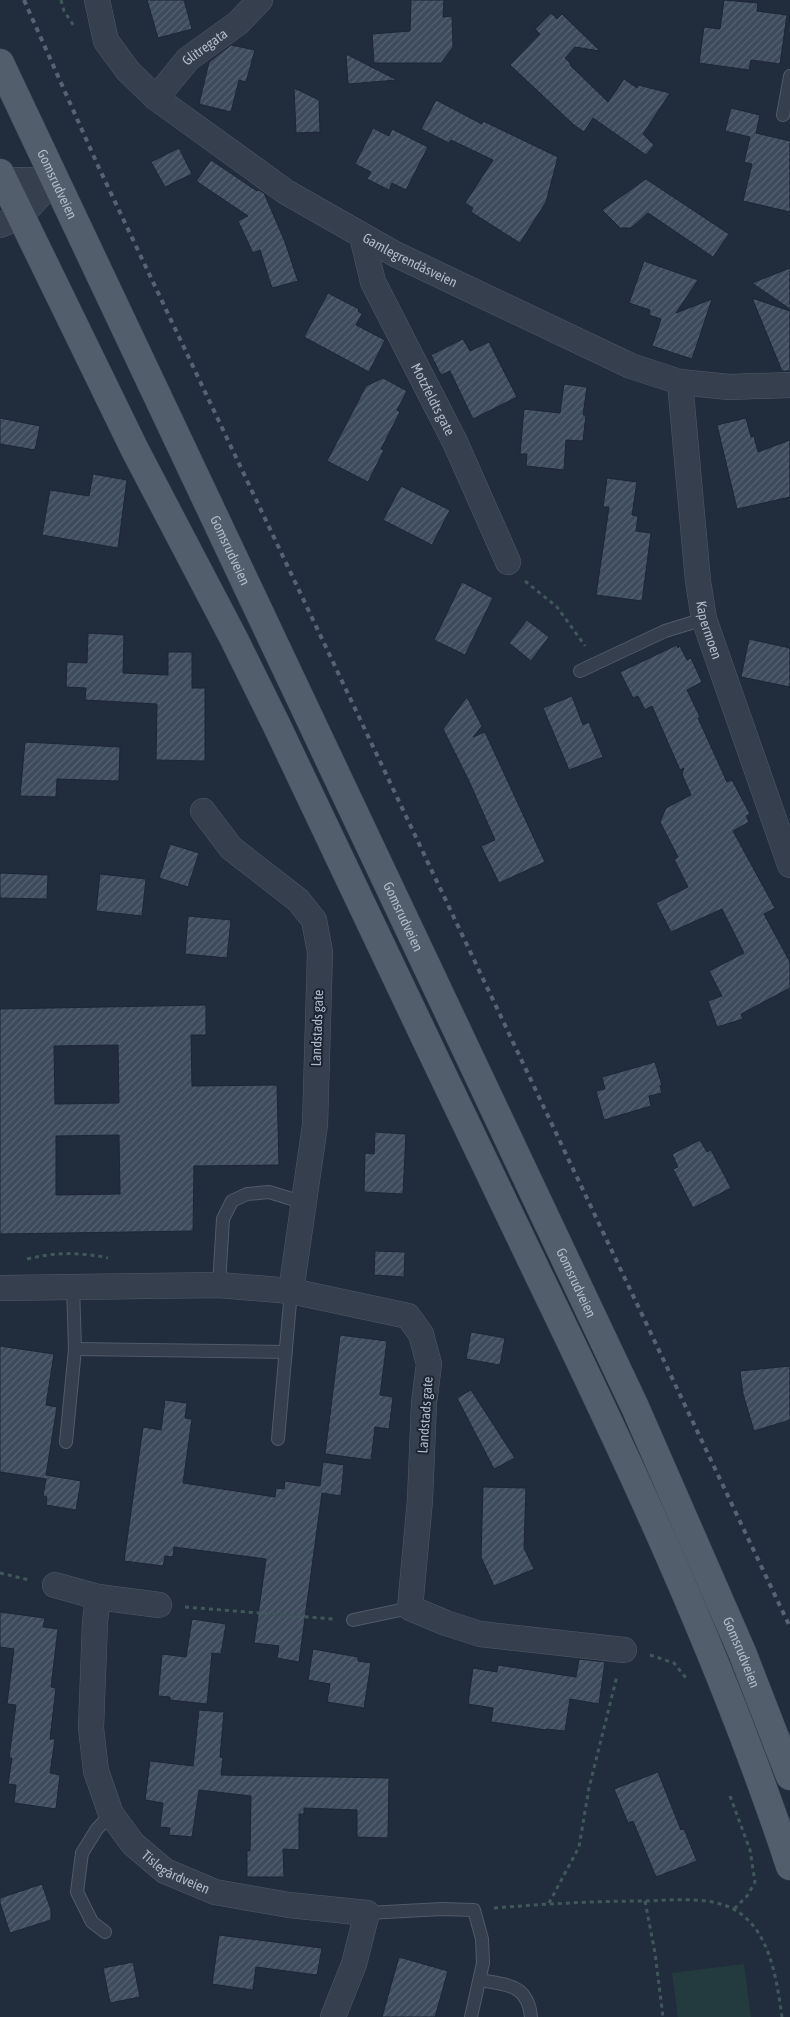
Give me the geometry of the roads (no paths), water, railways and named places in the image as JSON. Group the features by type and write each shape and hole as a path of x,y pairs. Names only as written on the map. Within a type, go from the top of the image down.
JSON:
{"main road":[{"name":"Gomsrudveien","path":"0,63 635,1406 742,1652 790,1776"},
{"name":"Gomsrudveien","path":"1,178 10,221 135,450 234,638 608,1419 714,1662 761,1781 790,1866"}],"street":[{"name":"Glitregata","path":"156,98 188,59 238,23 260,0"},
{"name":"Gamlegrendåsveien","path":"99,6 106,41 128,71 156,98 286,192 362,236 631,366 680,382 729,387 790,385"},
{"path":"1,178 54,180"},
{"path":"10,221 54,180"},
{"name":"Motzfeldts gate","path":"362,236 373,282 455,442 508,562"},
{"name":"Kapermoen","path":"680,382 698,581 704,619 790,865"},
{"name":"Landstads gate","path":"203,811 231,848 298,900 314,920 320,952 315,1125 291,1292"},
{"name":"Landstads gate","path":"0,1288 219,1285 291,1292 408,1316 422,1334 429,1364 424,1403 420,1500 410,1608"},
{"path":"55,1585 98,1597 159,1605"},
{"name":"Tislegårdveien","path":"98,1597 95,1622 91,1728 96,1771 111,1814 133,1844 165,1871 215,1892 289,1905 367,1913"},
{"path":"410,1608 446,1623 480,1634 624,1650"},
{"path":"332,2017 354,1964 367,1913"}],"lane":[{"path":"783,115 790,76"},
{"path":"580,671 665,631 704,619"},
{"path":"219,1285 222,1219 232,1201 247,1194 269,1192 305,1203"},
{"path":"66,1442 75,1349 73,1287"},
{"path":"278,1439 291,1292"},
{"path":"75,1349 286,1352"},
{"path":"352,1620 410,1608"},
{"path":"105,1932 92,1922 76,1892 82,1854 97,1829 111,1814"},
{"path":"367,1913 474,1910 484,1950 480,1980 471,2017"},
{"path":"480,1980 511,1986 523,1992 530,2005 531,2017"}],"railway":[{"path":"24,0 99,168 790,1627"}]}
